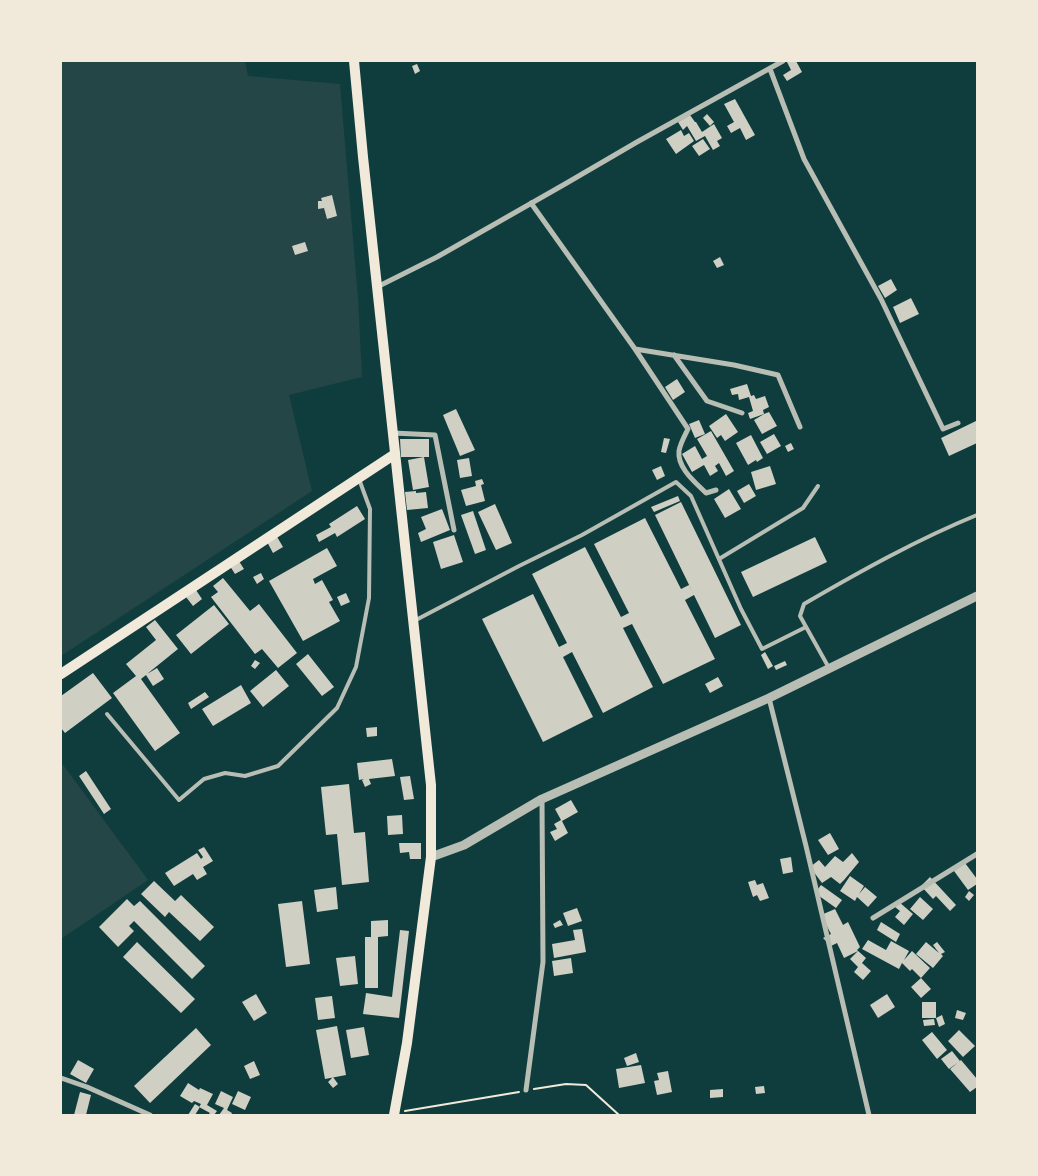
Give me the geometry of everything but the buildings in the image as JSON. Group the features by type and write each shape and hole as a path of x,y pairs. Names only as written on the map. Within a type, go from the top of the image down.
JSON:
{"main road":[{"path":"354,61 392,434 431,785 431,857 407,1043 394,1114"},
{"path":"61,674 395,454"}],"street":[{"path":"377,288 437,257 783,61"},
{"path":"770,69 804,160 881,299 944,429 958,423"},
{"path":"531,203 635,349 688,429 679,450 679,460 687,474 706,493 716,490"},
{"path":"635,349 734,365 778,375 800,427"},
{"path":"674,355 707,401 742,413"},
{"path":"392,434 436,435 454,530"},
{"path":"431,857 464,845 542,799 769,698 977,596"},
{"path":"769,698 869,1115"},
{"path":"526,1090 542,962 542,799"},
{"path":"873,918 977,854"},
{"path":"61,1078 87,1087 150,1115"}],"lane":[{"path":"107,714 179,800 204,779 225,773 245,776 278,766 337,708 356,668 370,598 370,509 359,478"},
{"path":"413,622 582,535 676,482 691,496 741,609 762,649 806,627"},
{"path":"719,558 803,508 818,486"},
{"path":"829,668 800,616 804,604 842,581 890,556 977,515"}],"path":[{"path":"394,1114 566,1084 586,1085 620,1115"}],"shaded area":[{"path":"61,61 245,61 248,76 340,84 358,298 362,377 289,395 312,491 61,656"},
{"path":"61,762 148,880 61,939"}]}
